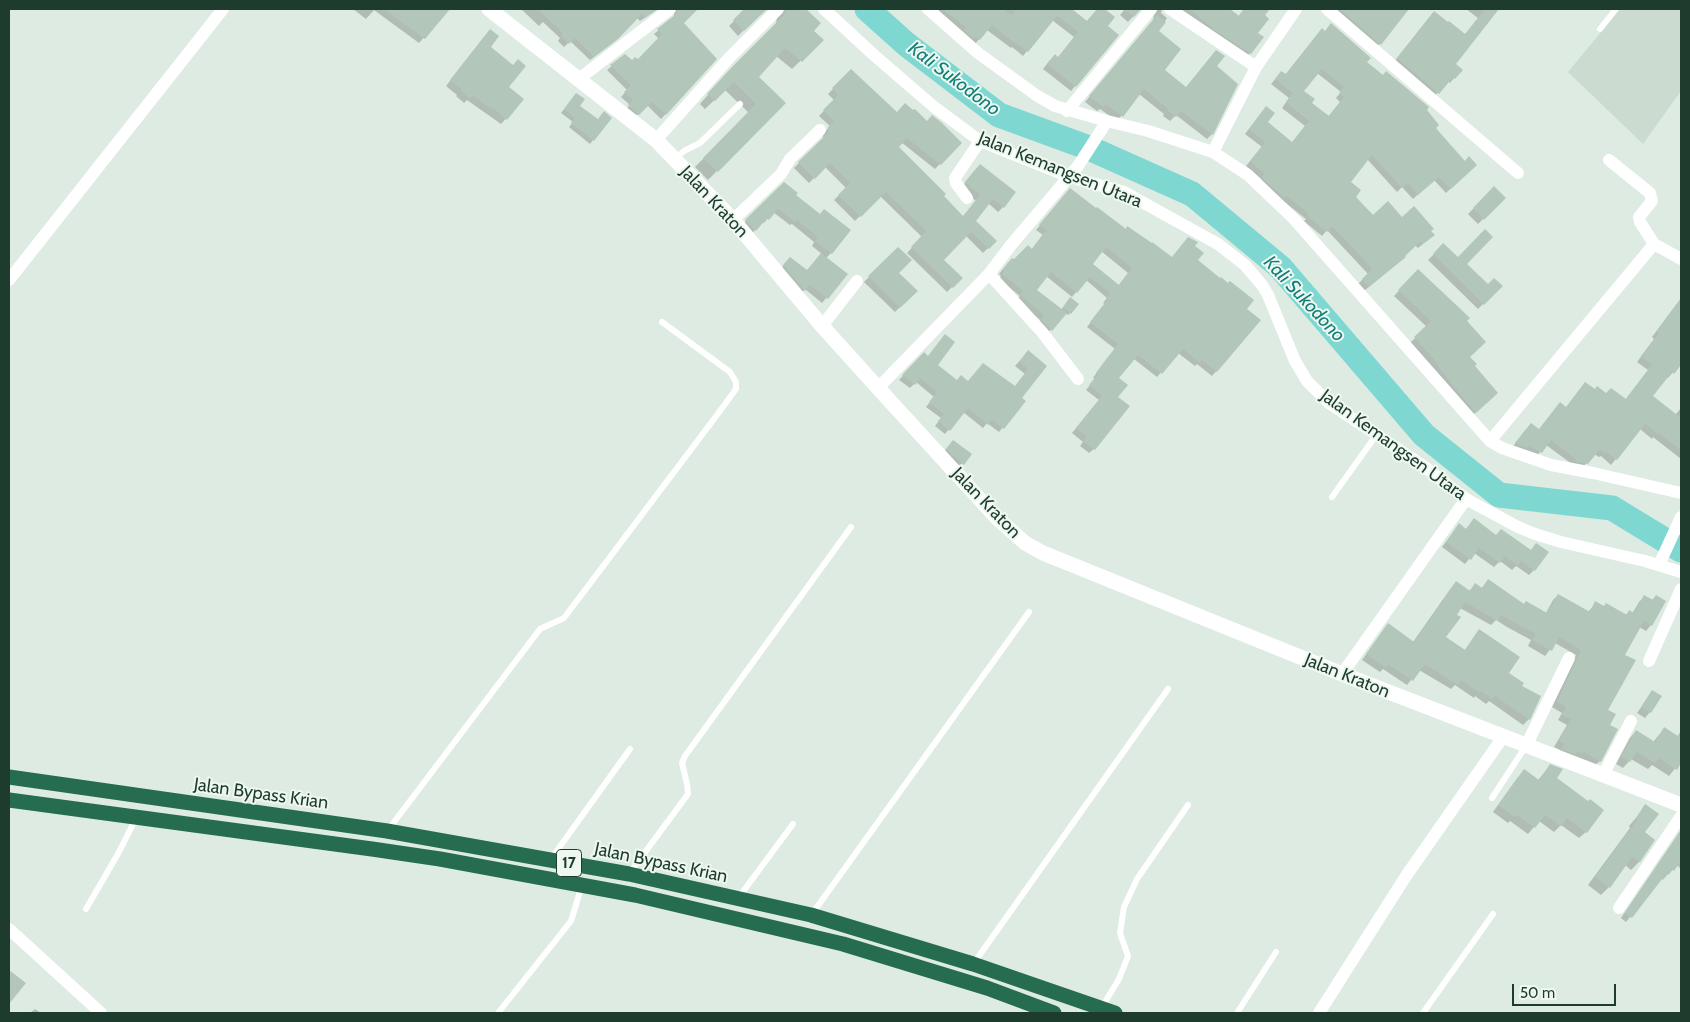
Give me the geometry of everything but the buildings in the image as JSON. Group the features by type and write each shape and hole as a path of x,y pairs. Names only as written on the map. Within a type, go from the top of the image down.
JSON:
{"highway":[{"name":"Jalan Bypass Krian","path":"9,777 387,831 629,874 811,915 974,964 1108,1011"},
{"name":"Jalan Bypass Krian","path":"9,800 372,849 634,895 843,944 986,988 1054,1013"}],"street":[{"path":"9,280 223,9"},
{"name":"Jalan Kraton","path":"489,9 580,78 656,140 733,220 822,326 878,388 997,518 1024,543 1043,553 1342,674 1681,805"},
{"path":"580,78 670,9"},
{"path":"656,140 729,58 778,9"},
{"name":"Jalan Kemangsen Utara","path":"824,9 933,106 980,141 1070,176 1124,192 1218,244 1245,265 1262,285 1295,361 1307,381 1329,403 1422,464 1466,499 1535,534 1561,542 1662,559 1681,572"},
{"path":"928,9 978,53 1044,100 1104,126 1148,131 1213,152 1260,185 1294,220 1490,441 1502,448 1551,465 1681,493"},
{"path":"1067,111 1152,9"},
{"path":"1170,9 1256,67"},
{"path":"1213,152 1256,67 1296,9"},
{"path":"1327,9 1518,173"},
{"path":"878,388 990,274 1078,166 1104,126"},
{"path":"733,220 780,174 790,159 820,130"},
{"path":"967,198 956,183 955,178 980,141"},
{"path":"1609,160 1650,193 1651,203 1639,217 1639,220 1654,244 1681,259"},
{"path":"1490,441 1654,244"},
{"path":"990,274 1042,332 1078,379"},
{"path":"822,326 857,281"},
{"path":"1342,674 1466,499"},
{"path":"1662,559 1681,517"},
{"path":"1648,661 1681,589"},
{"path":"1526,746 1568,658"},
{"path":"1602,775 1631,721"},
{"path":"1319,1013 1406,876 1503,737"},
{"path":"1619,908 1681,816"},
{"path":"9,929 102,1013"}],"lane":[{"path":"1600,29 1616,9"},
{"path":"674,160 684,151 700,143 740,104"},
{"path":"387,831 540,629 564,618 736,388 736,382 730,372 662,322"},
{"path":"1332,497 1377,434"},
{"path":"629,874 688,794 682,763 685,756 851,527"},
{"path":"811,915 1028,612"},
{"path":"974,964 1168,690"},
{"path":"1492,798 1526,746"},
{"path":"551,860 630,749"},
{"path":"1108,1011 1128,956 1120,933 1124,908 1137,879 1188,805"},
{"path":"86,909 119,852 136,816"},
{"path":"738,898 793,824"},
{"path":"498,1013 571,921 582,885"},
{"path":"1423,1013 1493,914"},
{"path":"1237,1013 1276,952"}],"shaded area":[{"path":"1620,9 1681,9 1681,91 1643,144 1568,72"}],"waterway":[{"name":"Kali Sukodono","path":"867,9 906,44 999,115 1089,148 1192,194 1280,267 1424,435 1499,495 1612,508 1681,550"}]}
